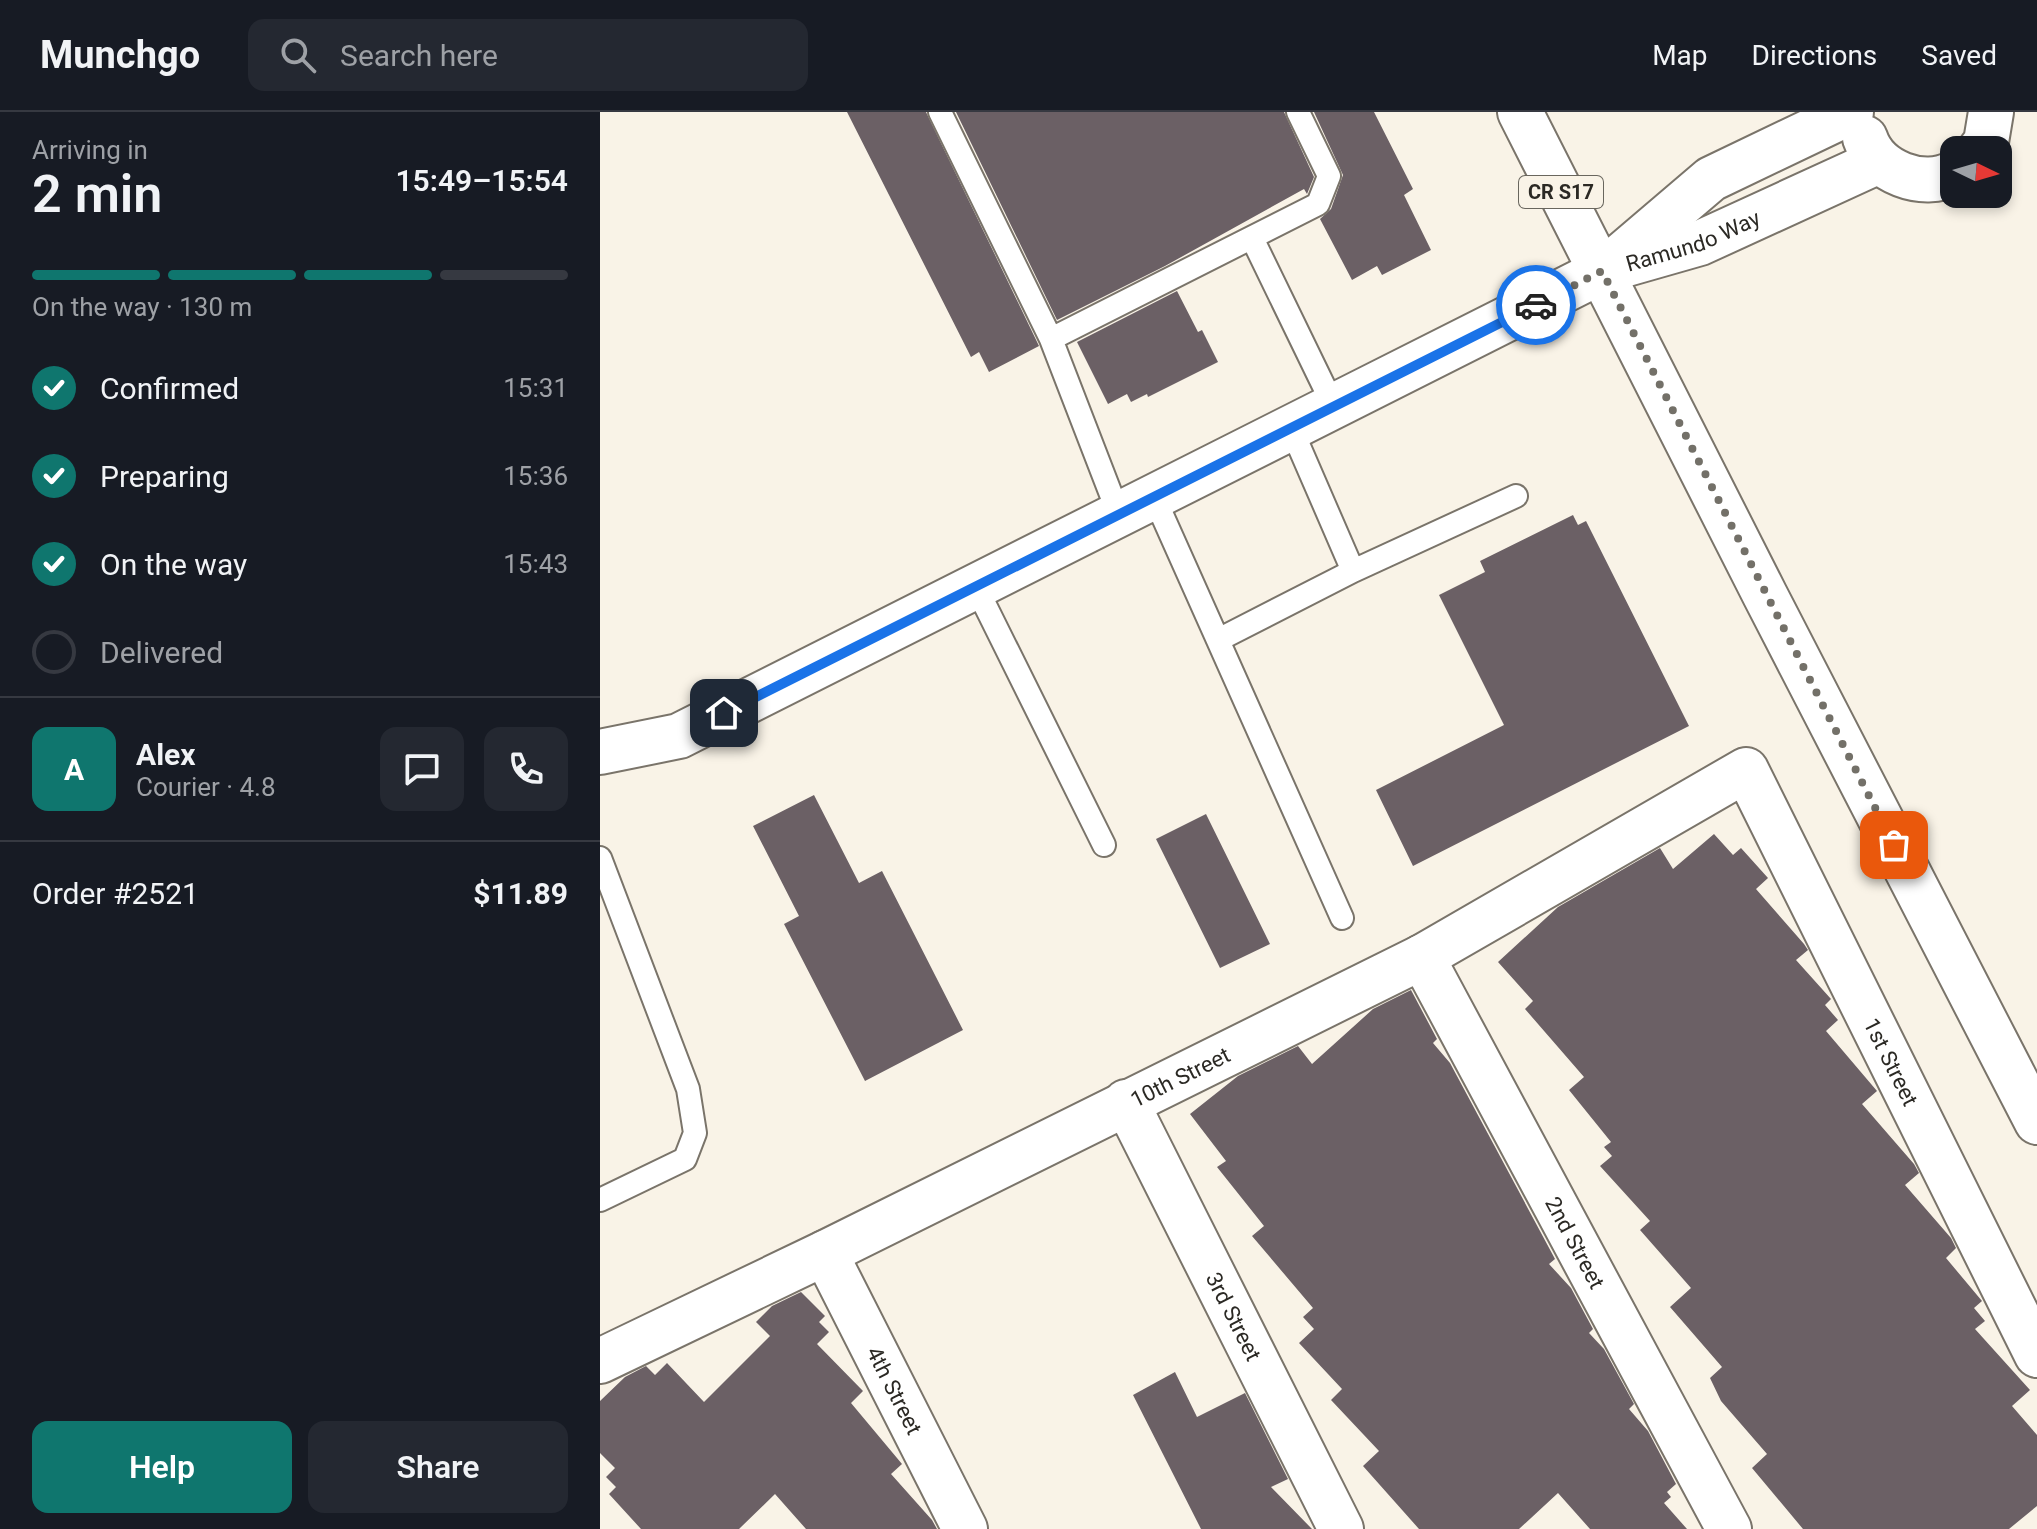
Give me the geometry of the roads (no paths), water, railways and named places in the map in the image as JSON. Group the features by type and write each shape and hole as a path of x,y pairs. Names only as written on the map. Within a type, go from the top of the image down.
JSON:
{"street":[{"name":"CR S17","path":"1520,112 2037,1122"},
{"name":"Ramundo Way","path":"1602,271 1711,179 1851,112"},
{"path":"1861,112 1868,146 1879,161 1900,175 1925,180 1940,176"},
{"path":"1987,136 1991,112"},
{"name":"Ramundo Way","path":"1602,271 1700,243 1879,161"},
{"path":"600,752 679,736 1602,271"},
{"name":"10th Street","path":"600,1361 1422,957 1746,770"},
{"name":"1st Street","path":"1746,770 2037,1355"},
{"name":"2nd Street","path":"1422,957 1729,1529"},
{"name":"3rd Street","path":"1126,1102 1341,1529"},
{"name":"4th Street","path":"825,1253 965,1529"}],"lane":[{"path":"940,112 1136,506 1218,640 1342,918"},
{"path":"1051,339 1318,204 1329,176 1298,112"},
{"path":"1252,238 1334,407"},
{"path":"1291,428 1353,571"},
{"path":"1218,640 1353,571 1516,496"},
{"path":"976,587 1104,845"},
{"path":"600,858 688,1089 695,1133 685,1159 600,1200"}]}
